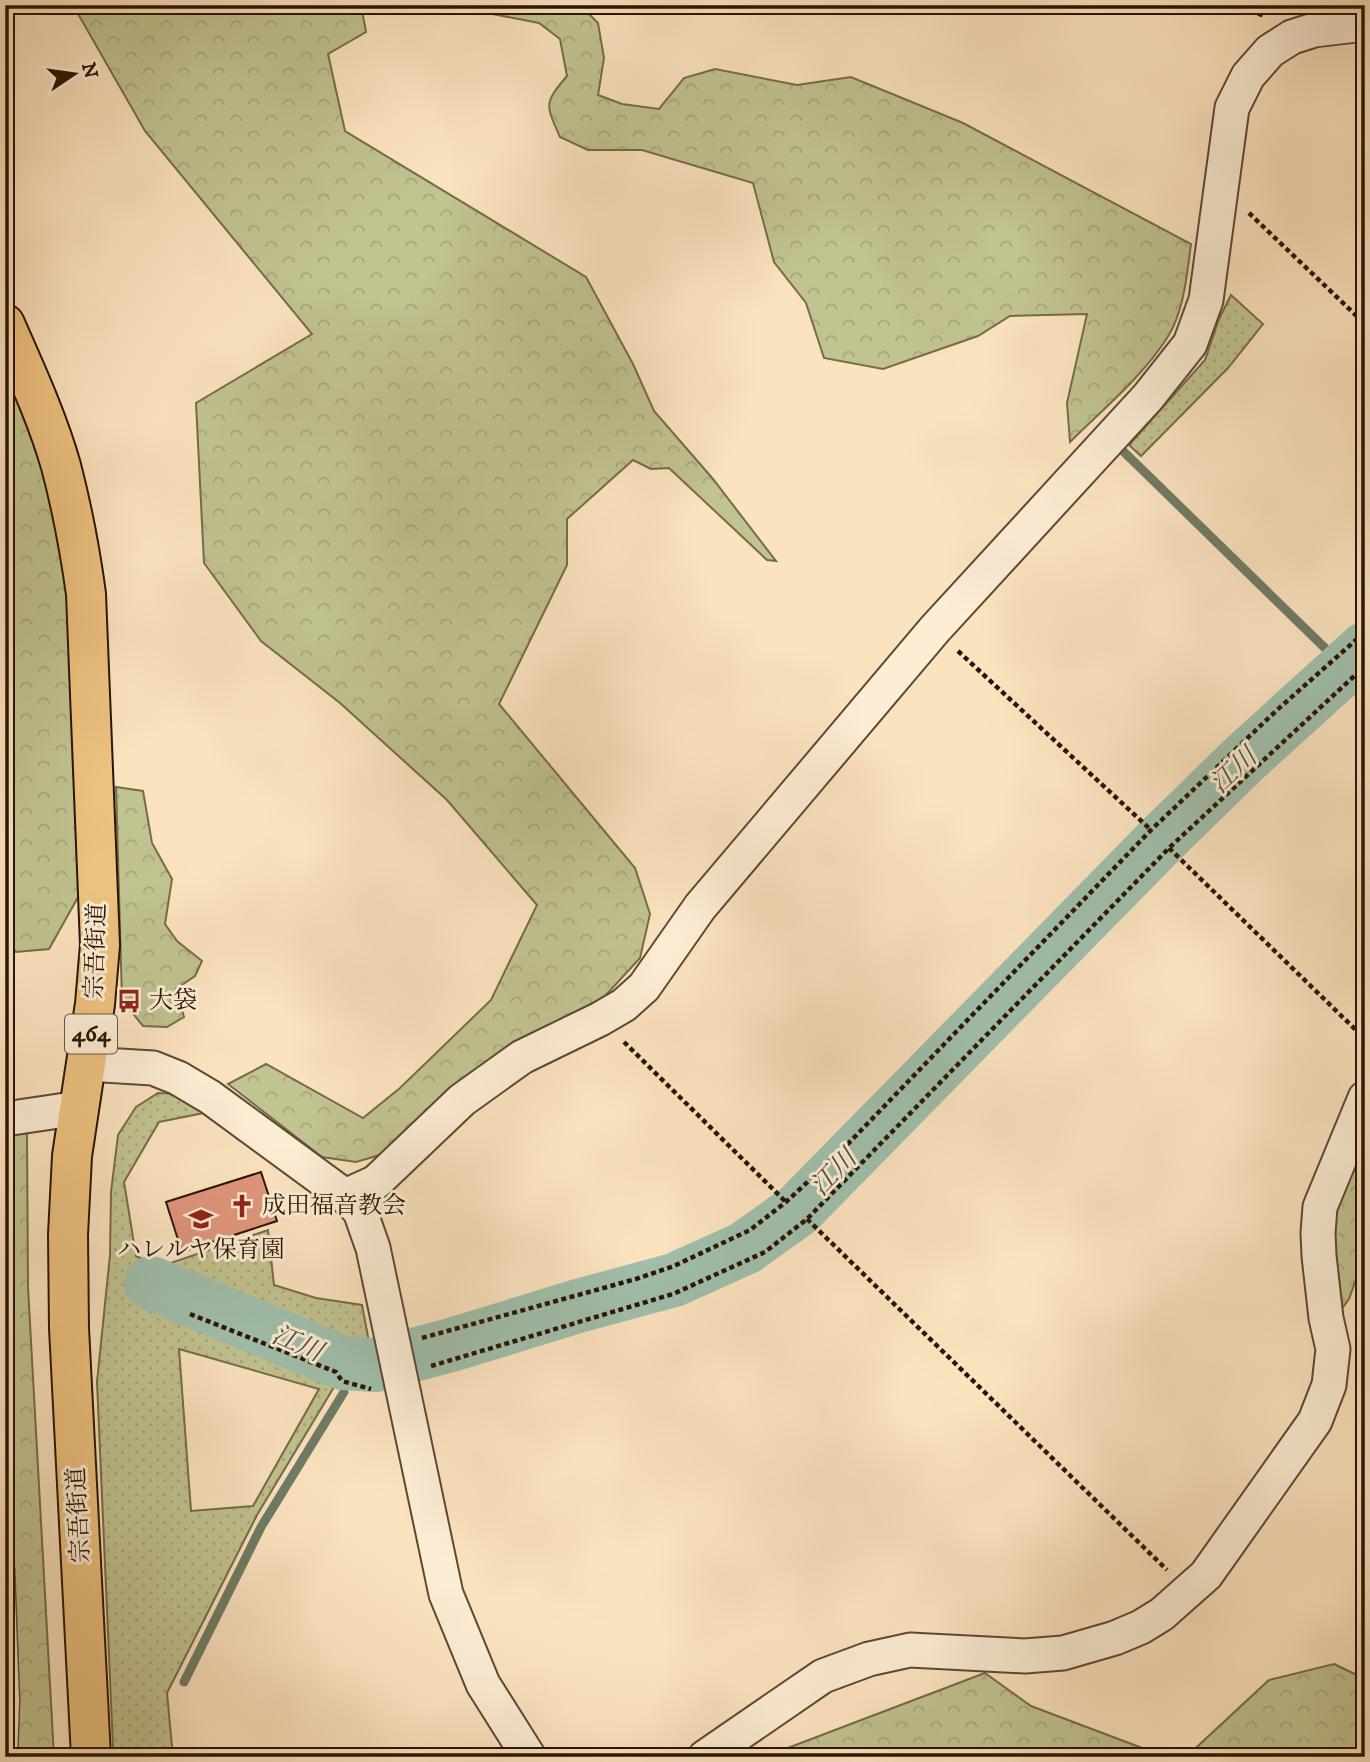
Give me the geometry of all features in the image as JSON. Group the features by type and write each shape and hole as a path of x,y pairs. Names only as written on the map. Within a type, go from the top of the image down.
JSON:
{"highway":[{"name":"宗吾街道","path":"5,324 42,411 61,465 79,544 86,594 100,945 95,1004 72,1156 68,1235 69,1328 93,1756"}],"street":[{"path":"345,1196 376,1182 462,1100 522,1057 600,1019 624,1005 644,987 700,907 934,629 1148,397 1190,344 1206,300 1232,108 1248,76 1269,51 1292,37 1314,30 1365,24"},
{"path":"87,1063 153,1068 178,1078 210,1097 345,1196 360,1211 373,1248 404,1365 446,1594 483,1684 528,1757"},
{"path":"705,1757 824,1675 869,1659 910,1650 1026,1656 1063,1653 1115,1638 1141,1627 1163,1614 1206,1575 1315,1421 1329,1385 1333,1349 1326,1318 1320,1256 1320,1207 1365,1098"},
{"path":"5,1119 79,1108"}],"lane":[{"path":"5,1569 10,1700 8,1757"}],"path":[{"path":"1234,5 1276,18"},
{"path":"1221,187 1365,324"},
{"path":"934,629 1151,830"},
{"path":"190,1314 337,1372 342,1381 379,1390 404,1365 674,1266 750,1230 786,1202 842,1150 1151,830 1277,710 1365,632"},
{"path":"404,1365 428,1367 673,1294 765,1252 807,1219 1169,848 1365,666"},
{"path":"1358,672 1365,679"},
{"path":"1169,848 1359,1033 1365,1035"},
{"path":"600,1019 786,1202"},
{"path":"807,1219 1189,1591"}],"green space":[{"path":"73,5 361,5 366,32 328,54 345,131 586,277 633,364 654,411 713,479 776,561 767,560 669,468 651,469 633,460 567,519 567,565 499,704 635,868 650,914 640,958 595,1007 380,1155 356,1162 322,1157 228,1084 266,1064 363,1118 400,1088 491,1000 537,905 447,800 340,703 261,641 204,563 196,403 312,334 145,131"},
{"path":"459,5 580,5 598,23 604,58 598,95 622,104 659,109 684,78 715,69 797,85 851,77 963,123 1191,244 1184,292 1173,328 1134,379 1070,442 1067,403 1087,314 1010,316 978,336 883,369 824,358 806,303 774,262 753,183 642,150 588,150 560,137 549,105 567,76 560,39 539,23 467,9"},
{"path":"1231,295 1263,324 1228,368 1141,456 1129,445 1205,360 1219,319"},
{"path":"5,367 48,481 66,561 82,890 49,949 16,952 5,938"},
{"path":"116,787 143,791 152,843 172,879 165,924 177,941 202,961 195,976 176,989 184,1017 167,1027 143,1026 122,1000"},
{"path":"158,1093 181,1094 209,1112 159,1122 124,1182 136,1256 159,1267 268,1230 274,1285 316,1298 362,1305 370,1347 338,1349 160,1277 151,1279 148,1292 181,1305 183,1319 332,1376 334,1387 257,1515 167,1693 173,1757 125,1757 113,1747 97,1382 110,1255 111,1192 118,1135 136,1107","holes":["179,1349 319,1389 253,1506 191,1511"]},
{"path":"27,1133 28,1287 54,1757 5,1757 5,1136"},
{"path":"1365,1133 1365,1254 1349,1299 1341,1310 1328,1209"},
{"path":"1334,1664 1365,1679 1365,1757 1186,1757 1269,1680"},
{"path":"985,1673 1031,1706 1166,1757 764,1757"}],"building":[{"path":"261,1172 277,1221 182,1252 166,1202"}],"waterway":[{"path":"1123,451 1328,651"},
{"name":"江川","path":"151,1283 343,1363 376,1365 674,1280 745,1248 798,1210 1162,839 1245,758 1365,649"},
{"path":"1340,662 1344,666"},
{"name":"江川","path":"356,1371 361,1364"},
{"path":"184,1682 261,1527 344,1392"}],"place":[{"name":"大袋","path":"129,1001"},
{"name":"成田福音教会","path":"242,1206"},
{"name":"ハレルヤ保育園","path":"201,1219"}]}
